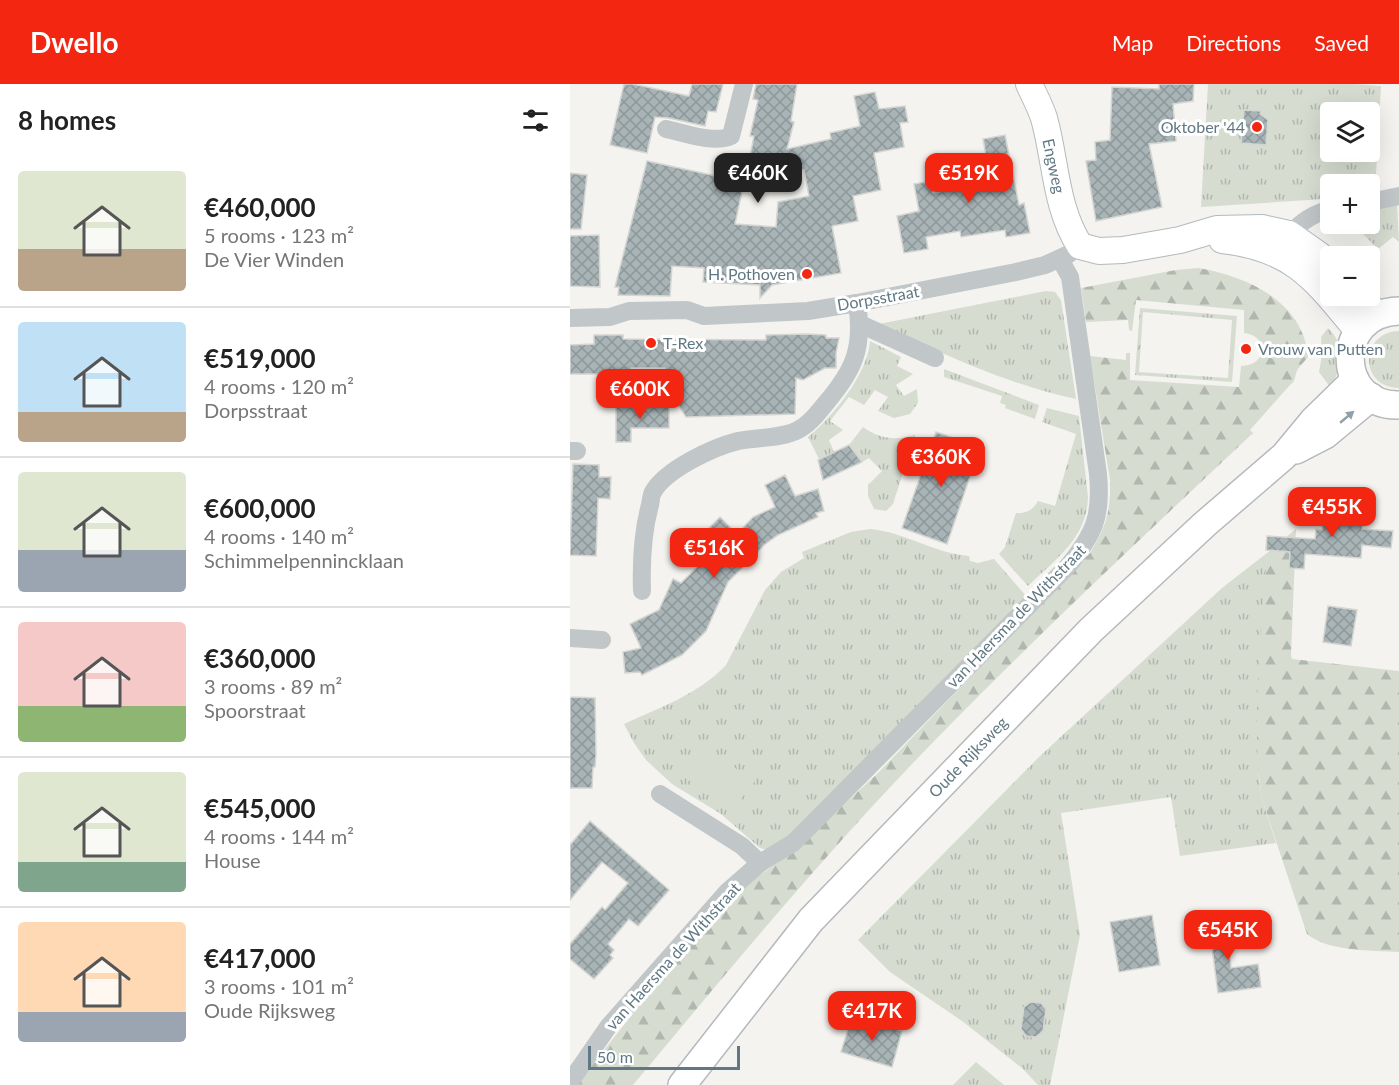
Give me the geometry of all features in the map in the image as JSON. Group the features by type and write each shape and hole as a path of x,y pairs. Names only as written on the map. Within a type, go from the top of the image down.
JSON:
{"main road":[{"path":"1373,313 1350,350 1350,365 1363,389 1381,403 1399,405"},
{"name":"Oude Rijksweg","path":"682,1085 811,920 1091,630 1205,524 1284,456 1325,435 1363,389"}],"street":[{"path":"666,129 724,140 731,136 744,84"},
{"name":"Engweg","path":"1029,84 1044,119 1062,207 1069,229 1070,253"},
{"path":"1380,199 1399,196"},
{"path":"1281,243 1313,214 1320,212"},
{"name":"Dorpsstraat","path":"570,318 610,317 629,311 687,310 704,316 808,310 857,303 1016,272 1070,253 1123,250 1180,240 1217,229 1239,227 1262,228 1281,243 1298,265 1320,286 1373,313"},
{"name":"Dorpsstraat","path":"1281,243 1320,256"},
{"name":"van Haersma de Withstraat","path":"570,1082 609,1027 727,891 760,863 800,836 1068,566 1087,543 1097,518 1100,495 1070,277 1070,253"},
{"path":"642,591 641,550 645,520 653,491 671,474 694,458 714,449 739,441 774,437 796,431 811,422 841,385 854,362 860,324 857,303"},
{"path":"860,324 935,358"},
{"path":"570,638 602,640"},
{"path":"660,794 742,846 760,863"}],"green space":[{"path":"1208,84 1381,86 1380,104 1320,102 1320,162 1377,162 1376,174 1320,174 1320,199 1201,207"},
{"path":"1397,203 1399,242 1393,237 1380,247 1375,246 1363,234 1380,234 1380,207"},
{"path":"1198,268 1253,285 1270,295 1296,321 1304,338 1308,357 1297,370 1294,381 1250,430 1253,433 984,690 865,814 786,903 633,1085 577,1085 651,990 735,895 789,855 878,773 1090,553 1106,518 1110,480 1090,356 1126,360 1126,353 1130,353 1130,380 1239,387 1241,366 1250,365 1256,361 1262,351 1258,339 1244,333 1244,310 1136,300 1132,331 1129,330 1128,320 1086,322 1081,288"},
{"path":"1046,291 1055,292 1061,300 1076,399 1000,377 879,324"},
{"path":"1140,308 1237,316 1232,382 1135,375","holes":["1143,312 1232,320 1228,378 1139,372"]},
{"path":"1328,328 1337,340 1340,352 1338,371 1330,387 1319,372 1322,355 1321,337"},
{"path":"1399,331 1399,388 1386,386 1376,379 1369,360 1376,340 1386,334"},
{"path":"870,341 901,357 897,366 913,374 896,385 904,396 917,389 918,403 910,414 894,418 878,411 888,397 875,390 864,405 849,397 830,421 843,430 829,440 834,452 819,459 808,437 848,394 863,367"},
{"path":"944,369 1039,405 1035,419 1005,408 1006,405 1000,403 1002,396 944,377"},
{"path":"1047,408 1079,416 1088,497 1082,524 1076,536 1059,557 1028,586 999,554 1005,547 1016,513 1029,511 1038,501 1055,506 1076,434 1042,422"},
{"path":"863,427 888,438 915,435 893,504 886,511 874,509 868,496 868,485 882,471 869,458 862,462 849,445"},
{"path":"870,529 969,556 970,561 978,563 994,559 1027,597 786,842 767,850 760,848 721,814 672,784 646,760 624,724 691,692 726,665 765,590 781,572 804,558 802,552 851,532"},
{"path":"1296,529 1292,659 1399,671 1399,952 1339,947 1316,940 1307,934 1262,799 1257,707 1267,553"},
{"path":"1267,553 1258,709 1259,779 1262,799 1276,843 1180,856 1171,797 1061,813 1080,935 1050,1085 1038,1085 1023,1069 962,1021 890,972 858,940 1039,757 1222,588"},
{"path":"699,744 755,781 733,809 679,774"},
{"path":"976,1062 1004,1085 953,1085"}],"building":[{"path":"624,84 689,96 692,84 723,84 716,112 708,111 705,126 655,117 647,153 610,145"},
{"path":"756,84 797,84 791,121 794,122 787,149 831,139 830,133 860,126 854,96 875,92 879,109 905,106 908,122 900,123 904,147 874,153 881,190 853,196 858,221 832,226 841,273 772,285 760,298 760,285 703,282 704,268 672,266 670,296 618,295 619,287 615,287 647,161 744,182 735,224 776,227 778,202 809,196 804,170 779,165 776,179 746,172 750,158 745,157 750,156 754,136 750,136 758,100 753,99"},
{"path":"1159,84 1194,84 1193,101 1173,104 1176,141 1149,144 1162,207 1096,221 1086,161 1096,160 1095,142 1110,140 1112,87 1159,89"},
{"name":"Oktober '44","path":"1244,110 1261,111 1260,114 1268,120 1266,145 1241,143"},
{"path":"1005,135 1019,205 1024,203 1030,233 1006,237 1005,230 961,237 960,231 926,237 928,249 904,253 897,216 919,211 914,184 930,181 933,193 978,185 974,161 987,161 983,139"},
{"path":"570,173 587,175 581,229 570,229"},
{"path":"599,235 600,287 570,286 570,236"},
{"path":"807,334 839,338 836,368 825,368 803,380 796,378 795,414 686,417 665,385 665,368 631,368 631,374 570,374 570,345 594,344 594,335 623,335 623,339 766,340 766,335"},
{"path":"616,406 669,406 669,428 631,428 631,442 616,442"},
{"path":"936,432 980,447 947,544 902,528"},
{"path":"849,445 862,462 823,480 818,460"},
{"path":"573,464 599,465 599,477 611,477 610,499 598,498 596,556 570,555"},
{"path":"785,475 795,496 818,489 824,511 816,513 818,517 778,535 764,545 728,582 706,631 682,655 642,675 640,672 625,673 623,652 641,648 630,624 659,610 673,579 681,583 700,564 710,539 704,533 720,517 737,534 753,517 775,507 765,485"},
{"path":"1324,505 1348,507 1347,511 1363,512 1362,529 1393,531 1391,548 1362,545 1361,558 1305,554 1304,569 1289,568 1290,552 1266,550 1267,536 1315,539 1316,529 1322,530"},
{"path":"1328,606 1357,610 1351,646 1323,642"},
{"path":"570,698 595,698 596,755 592,788 570,788"},
{"path":"590,821 669,890 638,926 629,919 608,944 614,950 610,955 613,958 594,979 570,959 570,944 602,907 605,910 628,883 602,862 570,900 570,845"},
{"path":"1152,915 1160,965 1119,972 1110,922"},
{"path":"1227,921 1231,968 1258,964 1261,987 1218,993 1211,940 1202,941 1200,924"},
{"path":"1031,1002 1041,1003 1046,1009 1043,1031 1036,1037 1026,1036 1021,1029 1024,1007"},
{"path":"852,1016 902,1031 892,1067 841,1052"}],"place":[{"name":"Oktober '44","path":"1257,127"},
{"name":"H. Pothoven","path":"807,274"},
{"name":"T-Rex","path":"651,343"},
{"name":"Vrouw van Putten","path":"1246,349"}]}
